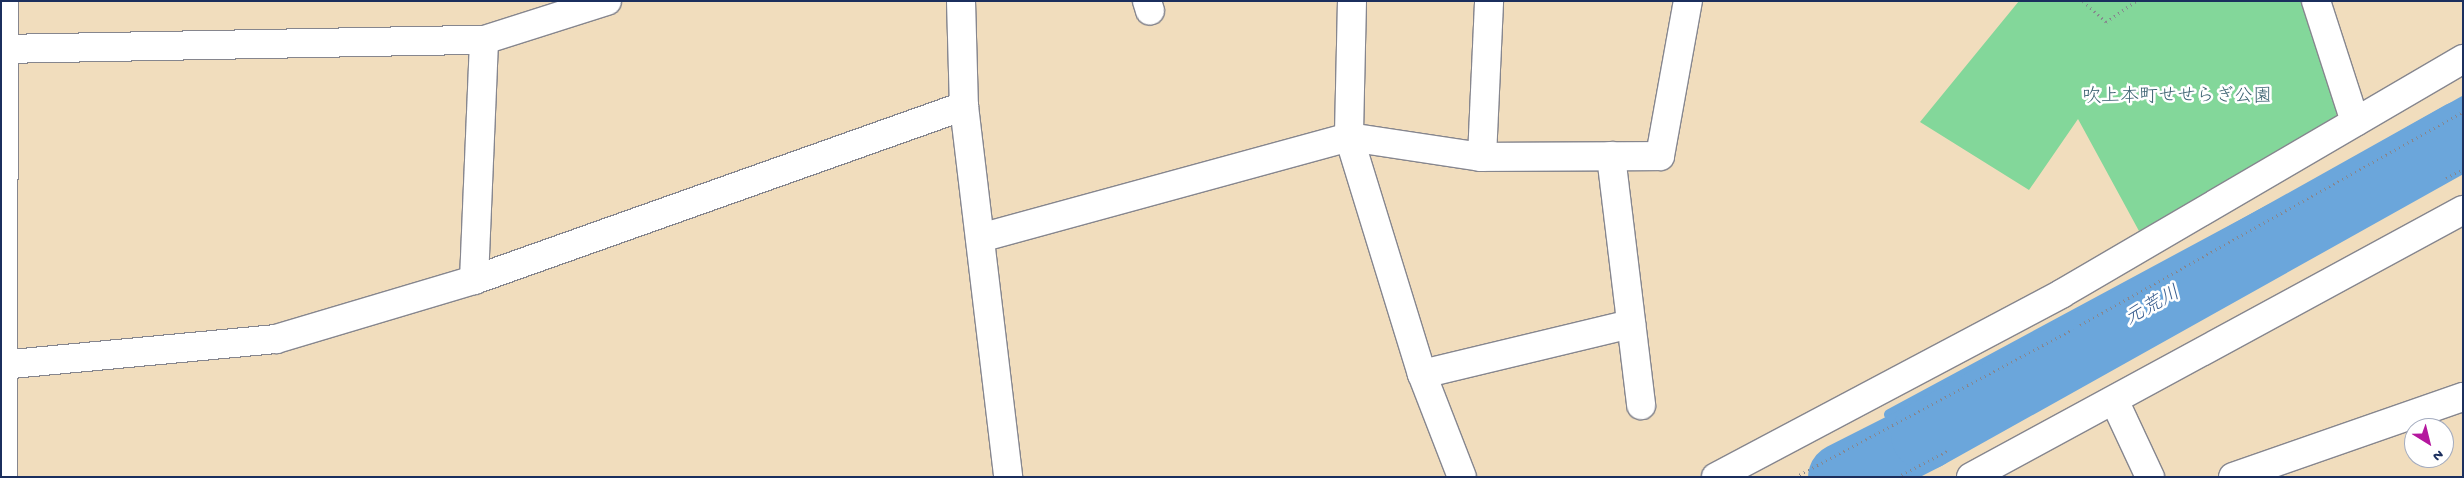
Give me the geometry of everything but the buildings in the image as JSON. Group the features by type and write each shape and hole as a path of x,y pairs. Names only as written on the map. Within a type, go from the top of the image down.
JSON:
{"street":[{"path":"3,477 4,1"},
{"path":"3,50 484,40 607,1"},
{"path":"961,1 964,106 1008,477"},
{"path":"1352,1 1349,137 1422,374 1462,477"},
{"path":"1482,157 1490,1"},
{"path":"980,238 1349,137 1482,157 1660,156 1688,1"},
{"path":"2316,1 2355,122"},
{"path":"474,280 484,40"},
{"path":"1716,477 2061,294 2463,59"},
{"path":"4,365 276,340 474,280 964,106"},
{"path":"1611,156 1641,405"},
{"path":"1970,477 2115,402 2463,210"},
{"path":"1422,374 1631,324"},
{"path":"2233,477 2463,397"},
{"path":"2115,402 2150,477"}],"path":[{"path":"2082,1 2106,22 2136,1"},
{"path":"2285,213 2463,112"}],"green space":[{"name":"吹上本町せせらぎ公園","path":"2019,1 2302,1 2339,110 2331,125 2139,231 2078,119 2029,190 1920,122"}],"waterway":[{"path":"2292,198 2463,101"},
{"name":"元荒川","path":"1842,477 1925,435 2463,134"},
{"path":"1889,414 2271,208"}]}
